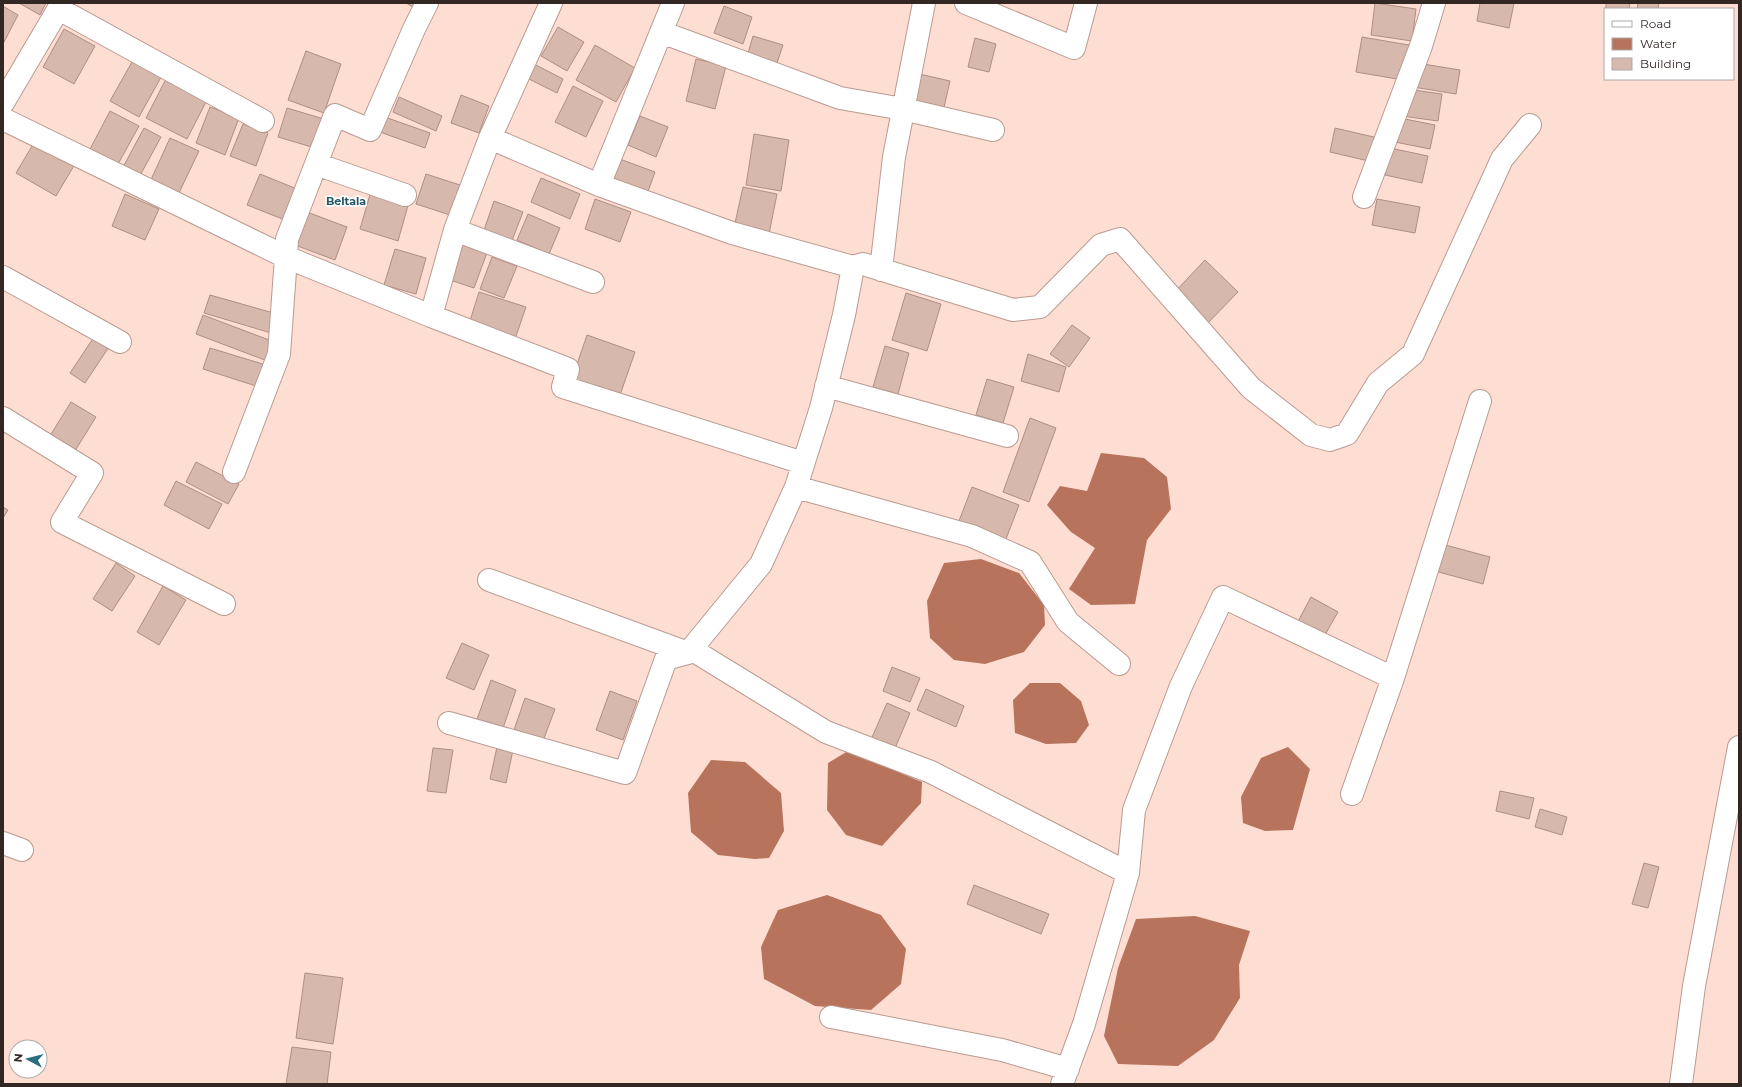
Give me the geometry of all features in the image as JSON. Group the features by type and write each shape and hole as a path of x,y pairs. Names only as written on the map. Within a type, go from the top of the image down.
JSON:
{"street":[{"path":"234,472 279,354 287,239 334,115 370,130 427,3"},
{"path":"431,316 455,230 490,138 550,3"},
{"path":"599,185 673,3"},
{"path":"881,270 894,157 924,3"},
{"path":"966,3 1074,48 1086,3"},
{"path":"1364,196 1421,46 1434,3"},
{"path":"3,103 61,6 263,121"},
{"path":"661,32 840,98 903,109 993,130"},
{"path":"3,119 286,257 431,316 568,369 563,387 803,463"},
{"path":"490,138 599,185 732,233 853,267 863,264 1013,310 1040,307 1101,245 1120,239 1251,388 1311,435 1330,440 1347,434 1378,383 1413,354 1502,159 1530,125"},
{"path":"316,164 405,195"},
{"path":"455,230 593,282"},
{"path":"449,723 625,773 666,659 690,651 760,564 796,487 826,386 844,316 853,267"},
{"path":"3,277 120,342"},
{"path":"826,386 1007,436"},
{"path":"1352,794 1392,678 1480,401"},
{"path":"3,418 92,473 62,522 224,604"},
{"path":"796,487 972,536 1030,562 1068,622 1119,664"},
{"path":"489,580 690,651 826,732 931,772 1128,873"},
{"path":"830,1017 1002,1050 1065,1077 1084,1024 1128,873 1134,810 1181,686 1223,597 1392,678"},
{"path":"1682,1084 1694,986 1739,747"}],"water":[{"path":"1101,453 1144,458 1167,477 1171,509 1147,540 1135,604 1091,605 1069,589 1095,548 1071,532 1047,505 1060,486 1087,491"},
{"path":"981,559 1019,573 1044,605 1045,625 1024,652 985,664 954,660 930,638 927,601 944,563"},
{"path":"1030,683 1060,683 1081,701 1089,725 1076,743 1046,744 1015,733 1013,700"},
{"path":"1288,747 1310,769 1293,830 1265,831 1243,823 1241,797 1261,758"},
{"path":"848,751 922,782 921,803 882,846 846,835 827,810 828,763"},
{"path":"711,760 745,762 781,793 784,831 769,858 755,859 718,855 691,832 688,793"},
{"path":"827,895 881,915 906,949 901,984 871,1010 815,1006 764,979 761,947 778,910"},
{"path":"1195,916 1250,931 1239,965 1240,998 1214,1040 1178,1066 1118,1064 1104,1036 1118,968 1136,919"}],"building":[{"path":"19,3 46,3 40,15"},
{"path":"406,3 415,3 413,7"},
{"path":"1375,3 1416,9 1412,41 1371,35"},
{"path":"1480,3 1514,3 1509,28 1477,21"},
{"path":"1606,3 1630,3 1629,8 1606,8"},
{"path":"1638,3 1659,3 1658,8 1637,8"},
{"path":"3,6 18,15 3,44"},
{"path":"724,6 752,17 743,44 714,33"},
{"path":"558,27 584,42 567,71 541,56"},
{"path":"64,29 95,46 74,84 43,67"},
{"path":"753,36 783,45 775,69 746,60"},
{"path":"1362,37 1409,45 1403,80 1356,72"},
{"path":"975,38 996,44 989,72 968,67"},
{"path":"595,45 635,68 616,102 576,80"},
{"path":"306,51 341,64 324,113 288,100"},
{"path":"137,53 165,70 139,117 110,101"},
{"path":"696,59 726,66 715,109 686,101"},
{"path":"532,63 563,79 557,93 525,77"},
{"path":"1417,63 1460,70 1456,94 1413,87"},
{"path":"915,73 950,81 942,116 906,107"},
{"path":"166,79 207,100 187,139 146,118"},
{"path":"573,86 603,101 586,137 555,122"},
{"path":"1406,89 1442,94 1438,121 1402,116"},
{"path":"461,95 489,106 479,133 451,123"},
{"path":"399,97 442,116 436,131 393,112"},
{"path":"210,107 239,118 225,155 196,143"},
{"path":"287,108 324,119 315,148 278,137"},
{"path":"110,111 139,126 117,166 89,151"},
{"path":"382,116 430,133 425,148 377,131"},
{"path":"640,116 668,127 656,157 628,145"},
{"path":"1400,118 1435,125 1430,149 1395,142"},
{"path":"243,124 268,133 256,166 230,156"},
{"path":"144,128 161,137 137,181 121,171"},
{"path":"1335,128 1378,138 1373,162 1330,152"},
{"path":"754,134 789,140 781,191 746,185"},
{"path":"170,138 199,151 177,197 149,184"},
{"path":"35,141 75,164 56,196 16,173"},
{"path":"1390,148 1428,156 1422,183 1385,175"},
{"path":"617,158 655,172 646,197 608,184"},
{"path":"260,174 297,189 285,220 247,205"},
{"path":"426,174 460,185 450,215 416,204"},
{"path":"541,178 580,194 570,219 531,202"},
{"path":"743,187 777,194 768,239 733,232"},
{"path":"371,191 409,202 398,241 360,229"},
{"path":"125,194 159,209 145,240 112,226"},
{"path":"595,199 631,212 620,242 585,229"},
{"path":"1377,199 1420,207 1415,233 1372,225"},
{"path":"494,201 523,212 511,243 483,233"},
{"path":"307,212 347,227 335,260 295,245"},
{"path":"528,214 560,228 549,254 517,240"},
{"path":"463,242 488,250 474,288 450,280"},
{"path":"395,249 426,258 416,294 384,285"},
{"path":"492,257 517,266 504,298 480,289"},
{"path":"1205,260 1238,292 1203,328 1171,296"},
{"path":"479,292 526,307 515,339 469,324"},
{"path":"906,293 941,304 927,351 892,340"},
{"path":"210,295 277,314 271,333 204,313"},
{"path":"203,315 277,343 270,362 196,334"},
{"path":"1072,325 1090,338 1069,367 1050,354"},
{"path":"96,334 111,344 85,383 70,373"},
{"path":"587,335 635,352 620,395 572,379"},
{"path":"885,346 909,353 898,394 873,387"},
{"path":"210,348 266,365 259,387 203,369"},
{"path":"1028,354 1066,367 1059,392 1021,381"},
{"path":"987,379 1014,387 1003,423 976,415"},
{"path":"71,402 96,417 73,454 48,439"},
{"path":"1030,418 1056,428 1029,502 1003,492"},
{"path":"196,462 239,484 228,504 186,482"},
{"path":"176,481 222,504 209,529 164,505"},
{"path":"972,487 1019,505 1006,539 959,521"},
{"path":"3,507 8,510 3,518"},
{"path":"1438,543 1490,557 1483,584 1431,570"},
{"path":"116,563 135,576 112,611 93,599"},
{"path":"163,586 186,600 159,645 137,632"},
{"path":"1311,597 1338,612 1321,642 1295,627"},
{"path":"462,643 489,655 474,690 446,678"},
{"path":"892,667 920,678 910,702 883,691"},
{"path":"491,680 516,690 501,734 475,725"},
{"path":"926,689 964,706 956,727 917,710"},
{"path":"610,691 637,701 623,740 596,730"},
{"path":"525,698 555,709 543,741 514,730"},
{"path":"887,703 910,713 893,753 870,742"},
{"path":"497,747 513,750 506,783 490,779"},
{"path":"433,748 453,750 446,793 427,791"},
{"path":"1500,791 1534,798 1529,819 1496,811"},
{"path":"1540,809 1567,817 1562,835 1535,827"},
{"path":"1644,863 1659,867 1648,908 1632,904"},
{"path":"974,885 1049,914 1041,934 967,904"},
{"path":"305,973 343,978 333,1044 296,1038"},
{"path":"292,1047 331,1052 327,1084 286,1084"}],"district":[{"name":"Beltala","path":"346,201"}]}
